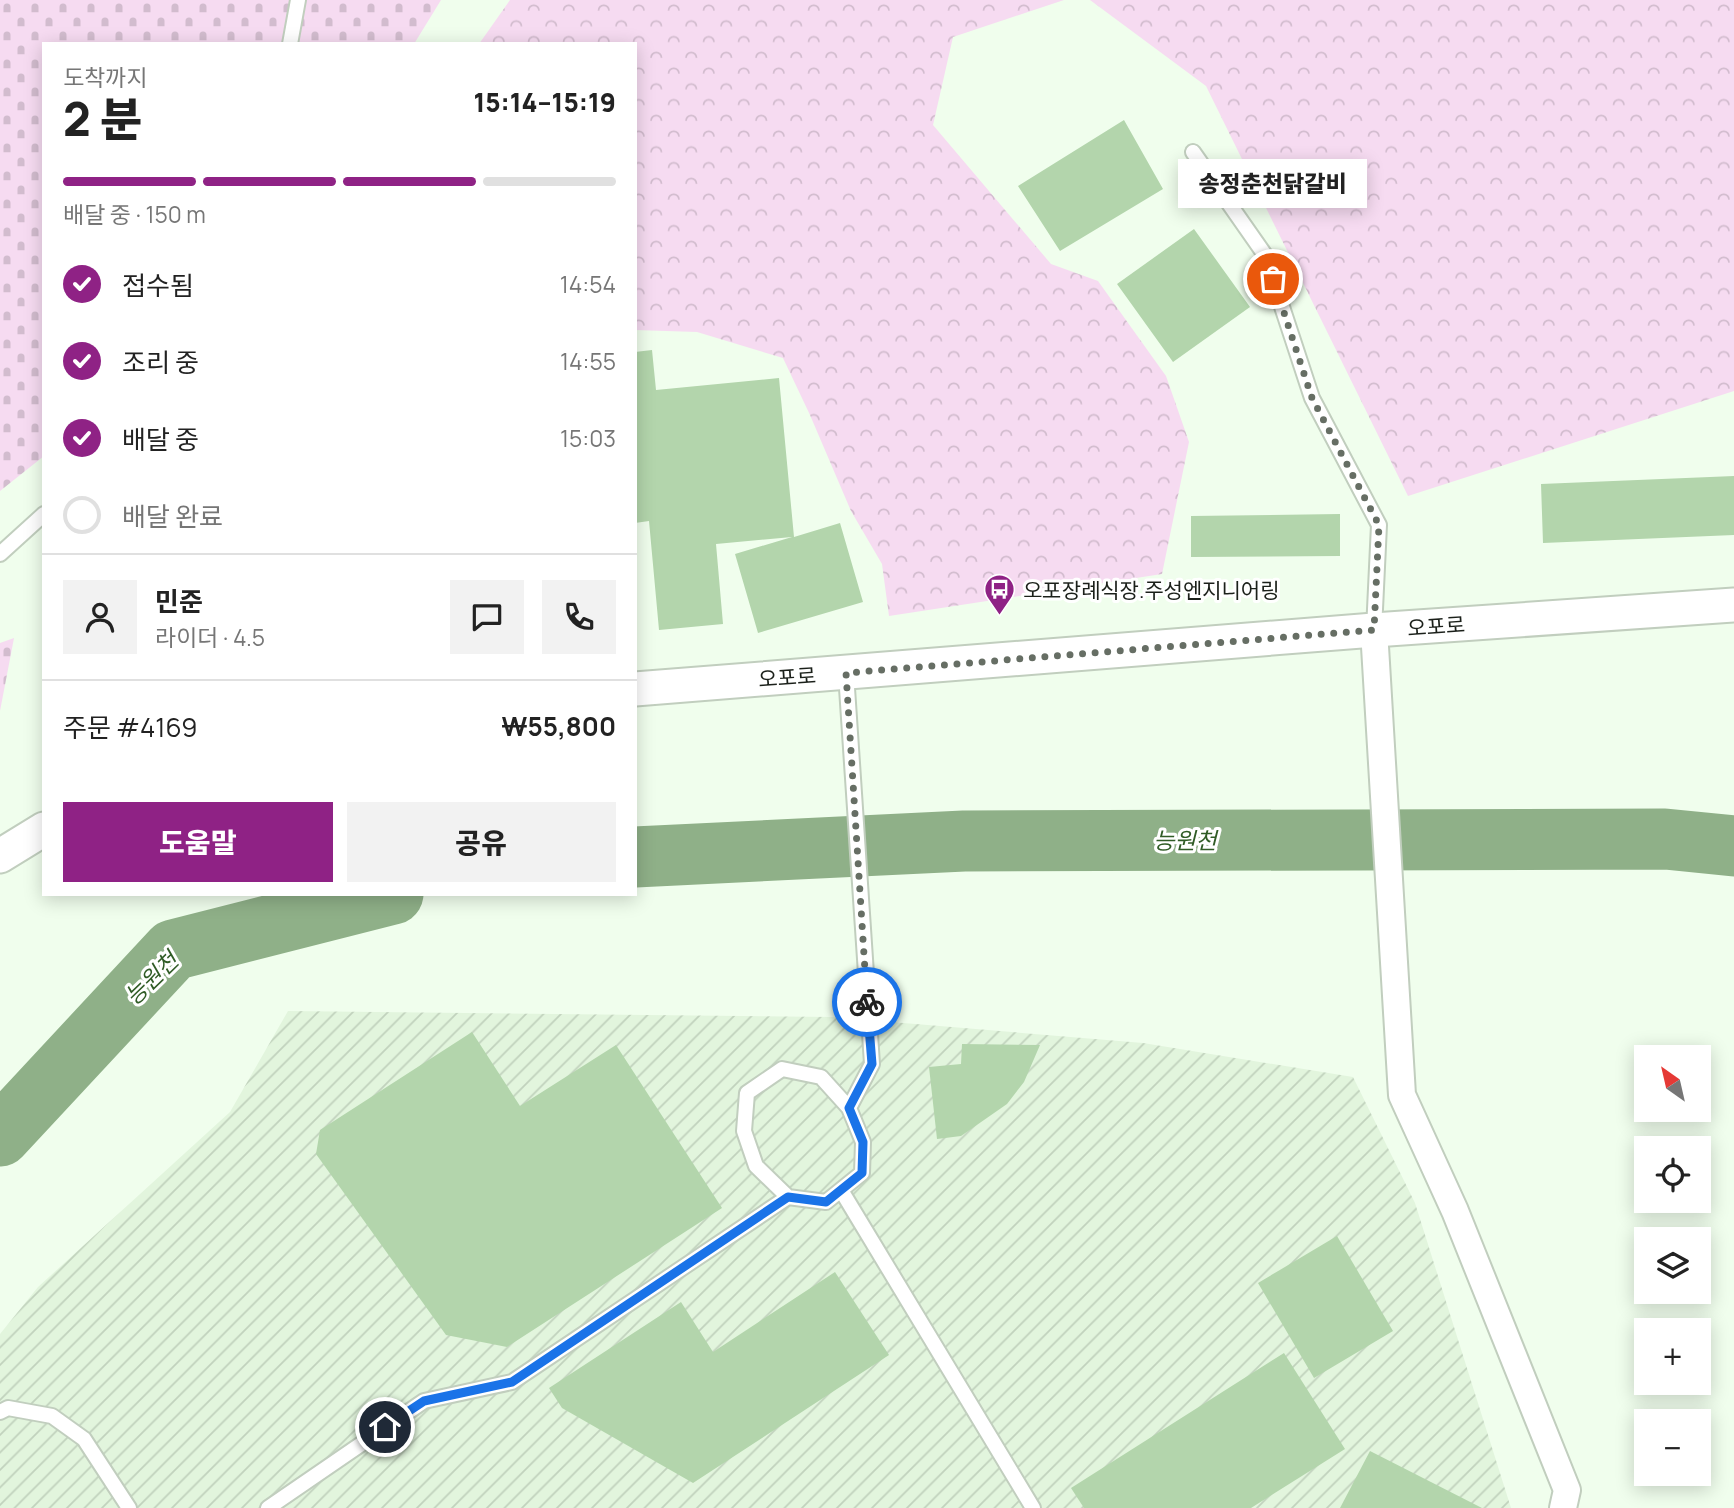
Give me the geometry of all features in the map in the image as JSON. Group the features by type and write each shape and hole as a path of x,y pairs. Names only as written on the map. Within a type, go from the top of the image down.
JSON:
{"street":[{"name":"오포로","path":"637,689 1374,630 1734,605"},
{"path":"1374,630 1402,1095 1455,1211 1567,1490 1563,1508"},
{"path":"0,856 42,830"}],"lane":[{"path":"290,42 298,0"},
{"path":"1193,152 1265,255 1312,398 1379,525 1374,630"},
{"path":"0,554 42,516"},
{"path":"846,673 872,1064 849,1108"},
{"path":"782,1069 821,1077 849,1108 863,1142 862,1173 841,1189 826,1202 788,1197 756,1166 744,1131 747,1093 782,1069"},
{"path":"841,1189 1033,1508"},
{"path":"268,1508 424,1401 512,1382 788,1197"},
{"path":"0,1412 8,1408 52,1416 84,1439 129,1508"}],"shaded area":[{"path":"288,1011 831,1017 1143,1043 1353,1077 1415,1203 1511,1508 0,1508 0,1334 38,1287 230,1112"}],"green space":[{"path":"0,0 441,0 415,42 42,42 42,458 0,491"},
{"path":"510,0 1064,0 953,37 933,125 1051,264 1098,281 1166,376 1189,442 1162,574 889,616 882,564 851,511 783,358 697,332 637,330 637,42 480,42"},
{"path":"1090,0 1734,0 1734,391 1408,496 1206,86"},
{"path":"14,638 0,711 0,643"}],"building":[{"path":"1124,120 1163,189 1060,251 1018,186"},
{"path":"1194,229 1250,307 1173,362 1117,284"},
{"path":"652,350 656,390 779,378 794,537 840,523 863,602 758,633 735,554 792,537 716,544 723,624 659,630 649,521 637,523 637,352"},
{"path":"1734,476 1734,535 1543,543 1541,484"},
{"path":"1340,514 1340,556 1191,557 1191,516"},
{"path":"472,1032 520,1106 616,1045 722,1208 507,1347 446,1335 316,1154 320,1130"},
{"path":"962,1044 1040,1045 1024,1082 1007,1104 961,1136 937,1139 929,1067 961,1064"},
{"path":"1337,1236 1393,1331 1314,1378 1258,1283"},
{"path":"835,1272 889,1355 693,1483 562,1408 549,1388 681,1302 713,1352"},
{"path":"1284,1353 1345,1449 1251,1508 1084,1508 1071,1488"},
{"path":"1370,1451 1482,1508 1340,1508"}],"waterway":[{"name":"능원천","path":"637,857 964,841 1665,839 1734,846"},
{"name":"능원천","path":"0,1136 173,950 385,896"}],"way so far":[{"path":"867,1002 846,673 1374,630 1379,525 1312,398 1273,279"}],"place":[{"name":"송정춘천닭갈비","path":"1273,279"},
{"name":"오포장례식장.주성엔지니어링","path":"1000,617"}],"route":[{"path":"385,1427 424,1401 512,1382 788,1197 826,1202 862,1173 863,1142 849,1108 872,1064 867,1002"}]}
